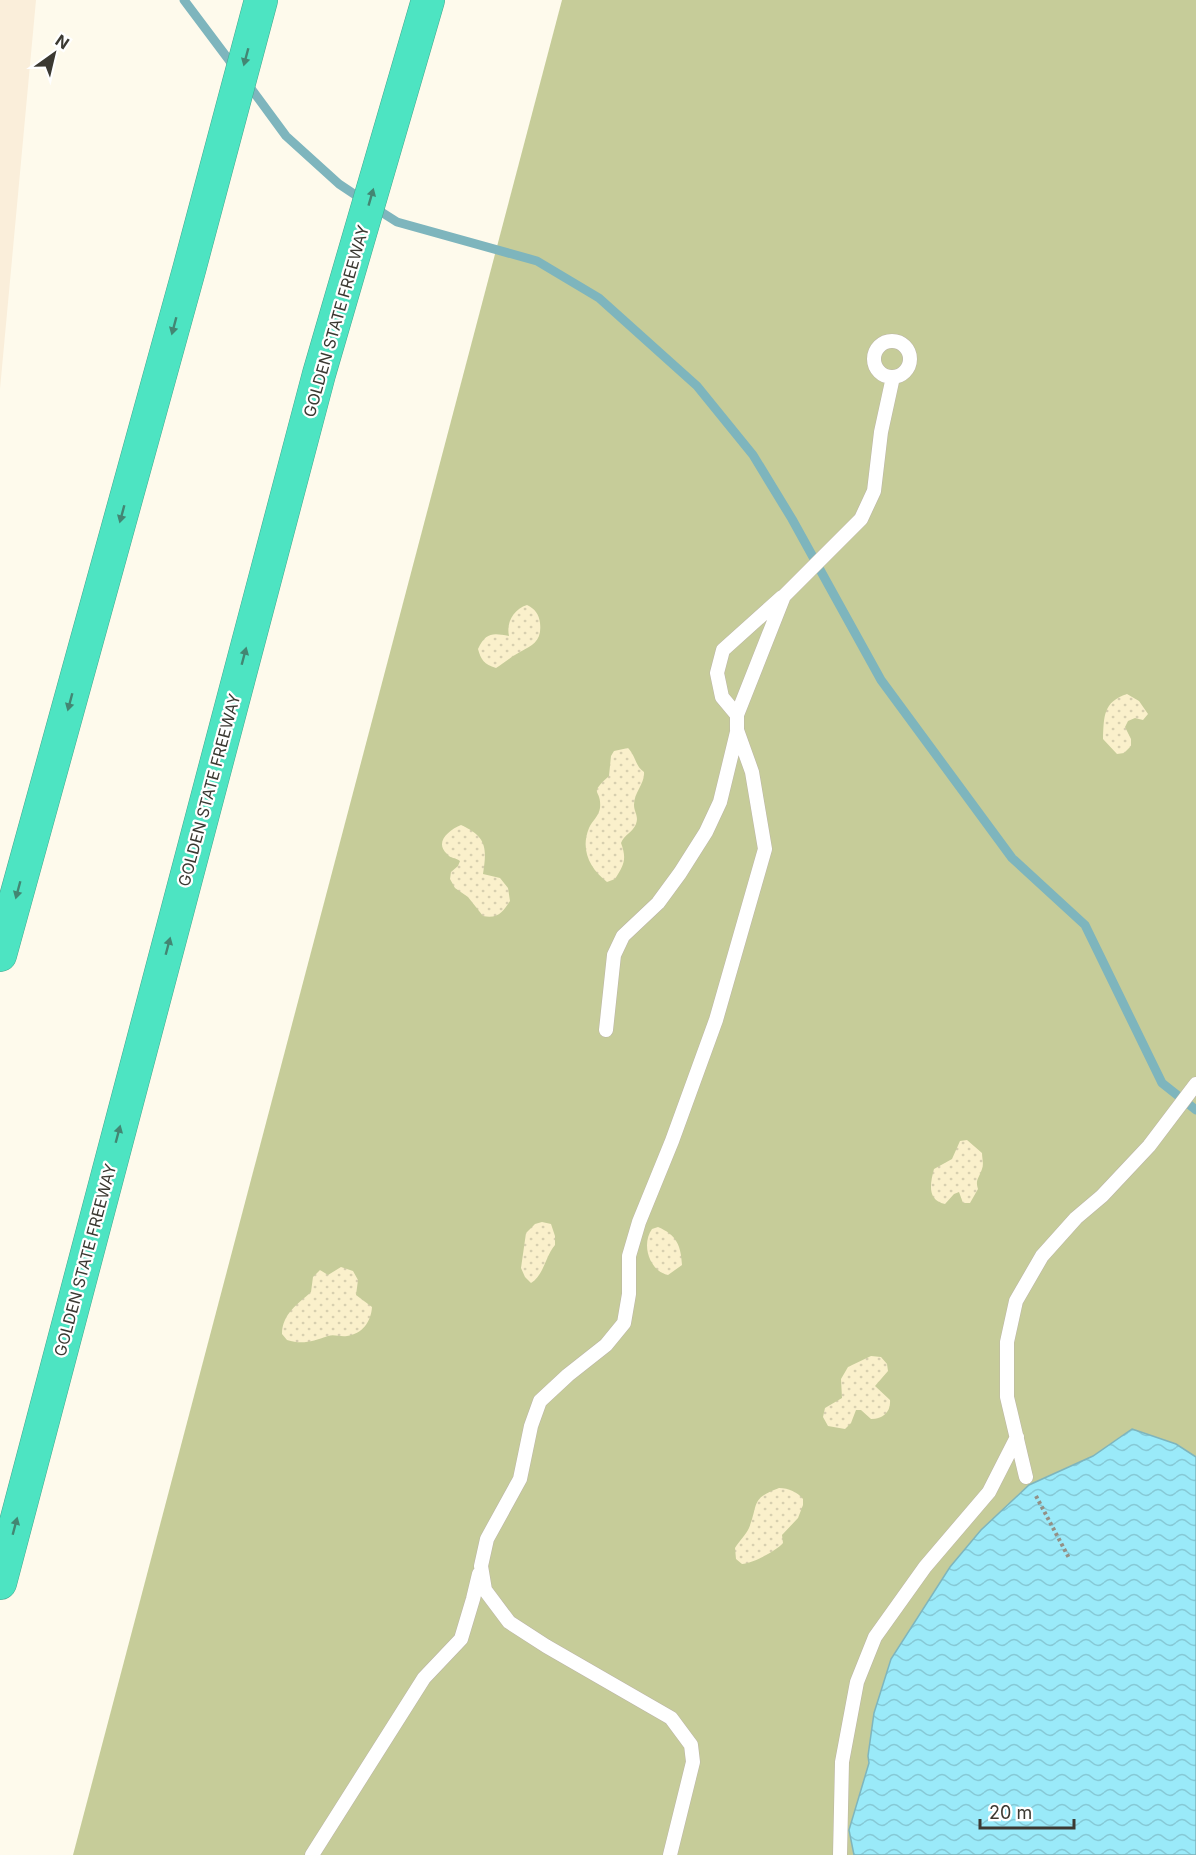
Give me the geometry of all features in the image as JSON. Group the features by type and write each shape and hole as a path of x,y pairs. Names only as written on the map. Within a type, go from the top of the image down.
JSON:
{"highway":[{"path":"0,955 261,0"},
{"name":"GOLDEN STATE FREEWAY","path":"0,1583 319,374 428,0"}],"lane":[{"path":"737,715 722,697 720,689 717,674 723,650 783,596 861,519 874,491 881,432 893,377"},
{"path":"606,1030 614,955 623,936 658,903 706,832 720,802 737,730 737,715 783,596"},
{"path":"312,1855 424,1678 460,1639 474,1599 487,1539 520,1479 531,1426 540,1401 606,1345 624,1323 629,1294 629,1256 639,1222 680,1122 716,1020 765,849 752,772 737,730"},
{"path":"1026,1477 1006,1397 1007,1342 1016,1301 1042,1256 1076,1218 1102,1196 1149,1146 1194,1087"},
{"path":"840,1855 842,1762 858,1682 875,1637 925,1566 989,1492 1017,1437"},
{"path":"481,1566 485,1590 509,1622 671,1718 691,1745 693,1762 670,1855"}],"path":[{"path":"1026,1477 1069,1558"}],"shaded area":[{"path":"0,0 36,0 0,389"}],"green space":[{"path":"562,0 1196,0 1196,1855 73,1855"}],"sand":[{"path":"527,605 536,612 539,620 540,634 536,641 496,668 486,663 478,649 481,643 491,635 509,636 512,617"},
{"path":"1127,694 1139,701 1148,714 1143,720 1135,718 1128,721 1125,727 1131,739 1131,746 1124,753 1117,754 1103,739 1106,711 1113,701"},
{"path":"628,748 644,772 644,776 634,800 636,824 621,843 624,853 622,866 615,879 607,882 591,865 586,851 586,836 599,811 600,802 597,790 609,776 611,756 614,751"},
{"path":"461,825 476,834 483,844 485,857 483,874 500,878 508,888 510,901 496,915 483,916 468,897 455,888 450,879 451,872 460,861 450,857 443,850 442,845 448,833"},
{"path":"967,1140 982,1153 983,1165 977,1181 978,1189 970,1203 963,1203 959,1192 945,1204 939,1202 931,1191 934,1169 952,1159 960,1141"},
{"path":"542,1222 551,1224 555,1245 542,1271 531,1283 521,1268 526,1233 535,1224"},
{"path":"658,1227 674,1238 680,1252 682,1265 668,1275 656,1268 647,1249 652,1229"},
{"path":"341,1267 353,1271 358,1280 356,1295 372,1307 370,1318 365,1326 357,1333 347,1336 330,1335 303,1342 287,1340 282,1334 285,1321 292,1310 311,1292 313,1277 320,1270 328,1275"},
{"path":"871,1356 881,1357 887,1364 888,1371 875,1386 890,1400 888,1411 883,1416 871,1419 861,1410 856,1410 851,1423 845,1429 828,1426 823,1417 825,1408 842,1398 841,1379 848,1367"},
{"path":"779,1488 792,1491 803,1499 798,1518 782,1535 783,1543 780,1546 758,1559 742,1564 736,1559 735,1548 749,1528 759,1499"}],"water":[{"path":"1132,1429 1176,1444 1196,1457 1196,1855 854,1855 849,1830 869,1763 874,1713 891,1659 950,1567 981,1530 1029,1485 1093,1456"}],"waterway":[{"path":"184,0 235,68"},
{"path":"247,83 286,136 339,184 363,200"},
{"path":"375,208 397,222 537,261 599,298 697,386 753,455 792,519 881,680 1012,858 1085,925 1162,1083 1196,1110"}]}
